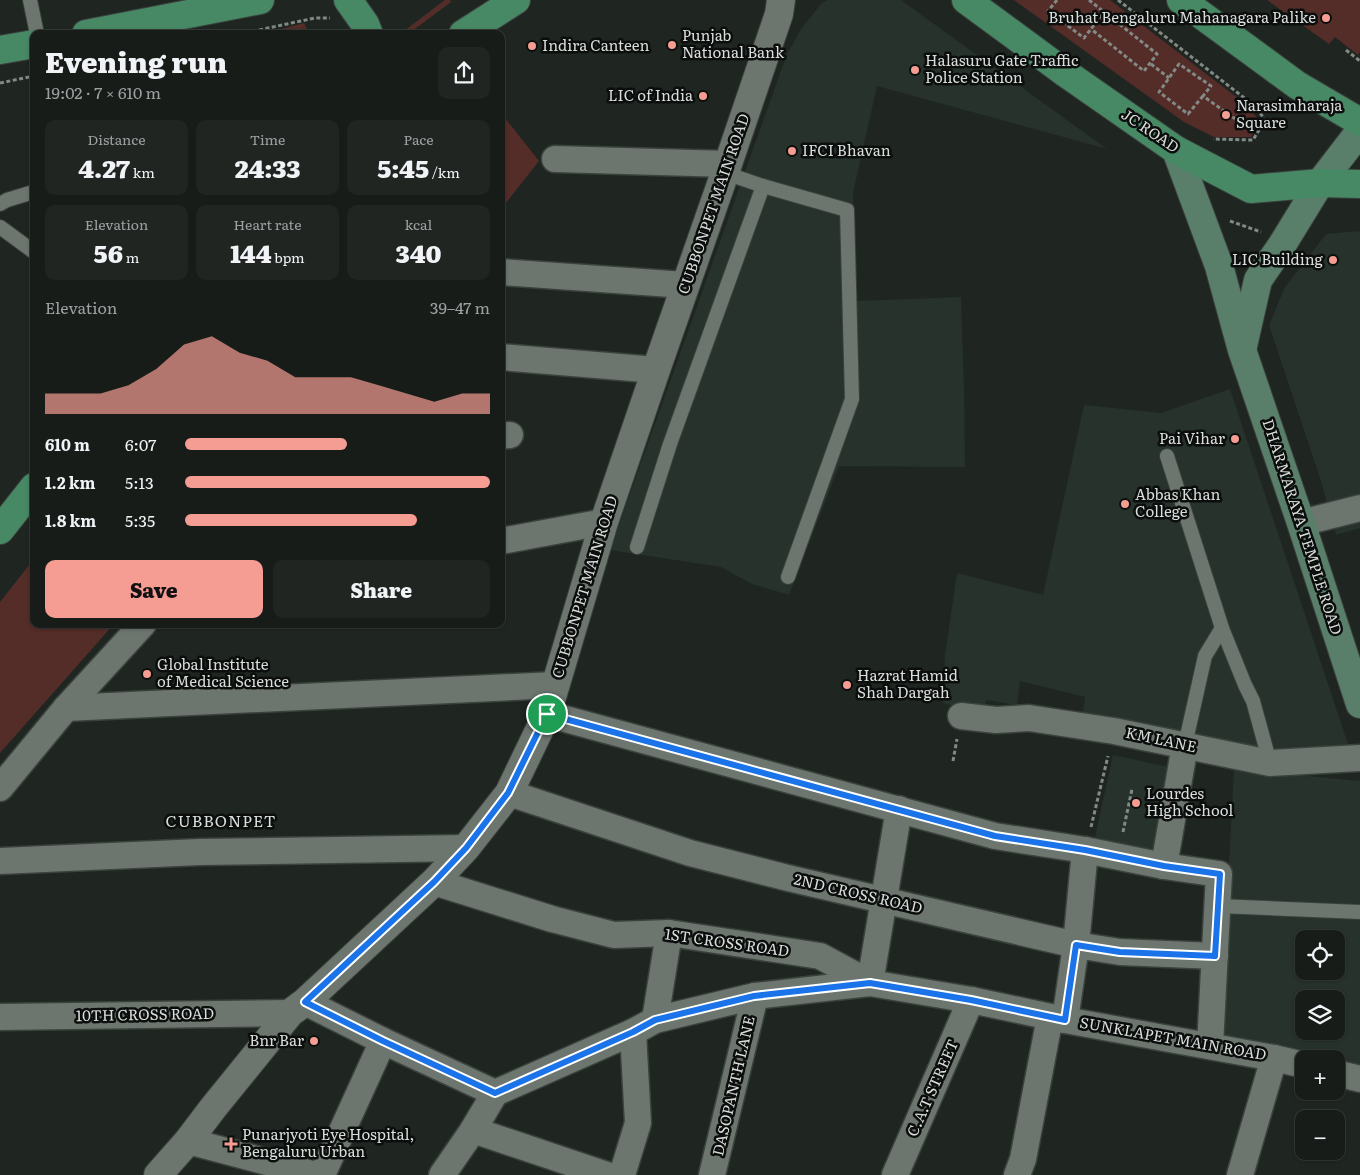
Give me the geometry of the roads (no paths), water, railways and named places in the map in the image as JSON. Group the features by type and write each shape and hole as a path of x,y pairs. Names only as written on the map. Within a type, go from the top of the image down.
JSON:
{"main road":[{"path":"106,30 260,0"},
{"path":"469,30 516,0"},
{"name":"JC ROAD","path":"966,0 1064,72 1176,150 1251,189 1320,183 1360,184"},
{"path":"1181,0 1297,85 1360,122"},
{"path":"340,9 365,24 367,30"},
{"path":"0,50 30,45"},
{"path":"1242,350 1258,280 1320,183 1360,131"},
{"name":"DHARMARAYA TEMPLE ROAD","path":"1176,150 1219,266 1242,350 1360,704"},
{"path":"1,527 30,492"}],"street":[{"name":"CUBBONPET MAIN ROAD","path":"158,1175 188,1142 213,1108 298,1007 434,882 466,848 508,793 547,714 554,684 604,522 779,14 781,0"},
{"path":"555,159 726,168"},
{"path":"505,272 685,285"},
{"path":"505,357 656,370"},
{"path":"1301,523 1360,508"},
{"path":"505,540 604,522"},
{"path":"0,788 66,708 138,628"},
{"path":"66,708 554,684"},
{"path":"547,714 995,836 1220,874 1210,1046"},
{"name":"KM LANE","path":"961,716 996,720 1029,718 1114,731 1270,763 1360,758"},
{"path":"1164,866 1185,745"},
{"name":"2ND CROSS ROAD","path":"508,793 690,853 1076,945 1120,952 1215,956"},
{"path":"870,983 899,810"},
{"path":"0,860 200,852 466,848"},
{"path":"1016,1175 1023,1159 1076,945 1085,850"},
{"name":"1ST CROSS ROAD","path":"434,882 552,919 614,934 669,933 820,956 870,983"},
{"path":"622,1175 638,1123 644,1026 669,933"},
{"name":"SUNKLAPET MAIN ROAD","path":"495,1093 644,1026 754,996 870,983 971,1000 1295,1063"},
{"name":"DASOPANTH LANE","path":"712,1175 754,996"},
{"name":"C.A.T STREET","path":"895,1175 971,1000"},
{"path":"298,1007 383,1041 495,1093 473,1130 442,1175"},
{"name":"10TH CROSS ROAD","path":"0,1017 298,1007"},
{"path":"322,1175 383,1041"},
{"path":"1240,1175 1274,1058"},
{"path":"1345,1075 1360,1079"},
{"path":"473,1130 607,1175"},
{"path":"188,1142 316,1175"}],"lane":[{"path":"30,0 36,30"},
{"path":"726,168 762,186 847,210 852,399 788,577"},
{"path":"637,547 670,444 762,186"},
{"path":"0,204 30,193"},
{"path":"0,227 30,249"},
{"path":"1167,456 1222,628 1253,701 1270,763"},
{"path":"1185,745 1205,656 1222,628"},
{"path":"1218,906 1360,912"}],"place":[{"name":"Bruhat Bengaluru Mahanagara Palike","path":"1326,18"},
{"name":"Punjab National Bank","path":"672,45"},
{"name":"Indira Canteen","path":"532,46"},
{"name":"Halasuru Gate Traffic Police Station","path":"915,70"},
{"name":"LIC of India","path":"703,96"},
{"name":"Narasimharaja Square","path":"1226,115"},
{"name":"IFCI Bhavan","path":"792,151"},
{"name":"LIC Building","path":"1333,260"},
{"name":"Pai Vihar","path":"1235,439"},
{"name":"Abbas Khan College","path":"1125,504"},
{"name":"Global Institute of Medical Science","path":"147,674"},
{"name":"Hazrat Hamid Shah Dargah","path":"847,685"},
{"name":"Lourdes High School","path":"1136,803"},
{"name":"Bnr Bar","path":"314,1041"},
{"name":"Punarjyoti Eye Hospital, Bengaluru Urban","path":"231,1144"}],"district":[{"name":"CUBBONPET","path":"221,821"}]}
